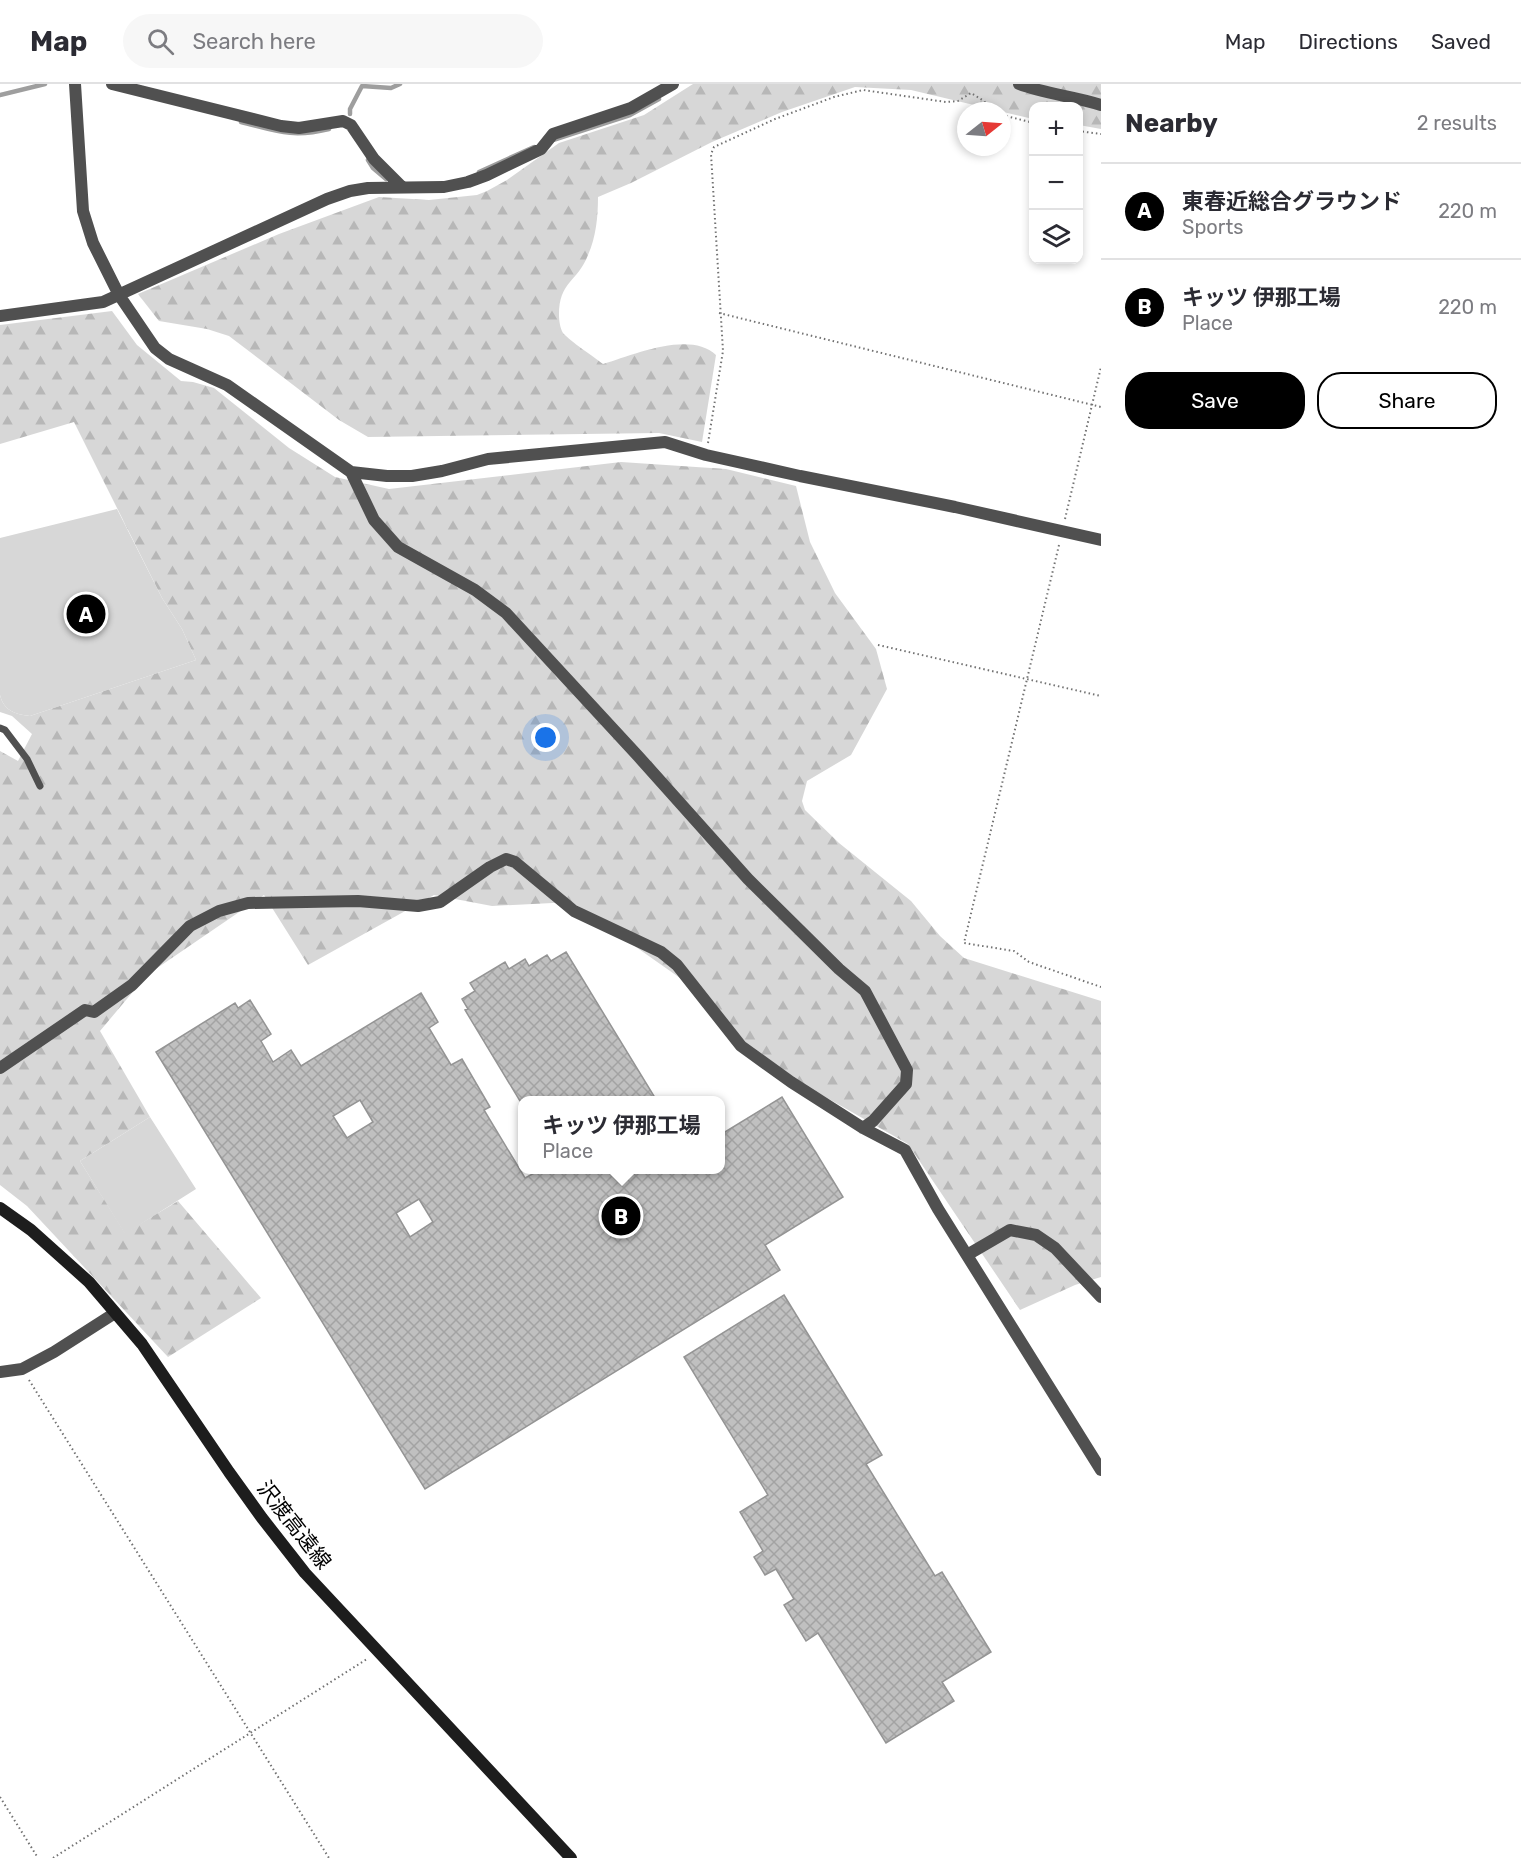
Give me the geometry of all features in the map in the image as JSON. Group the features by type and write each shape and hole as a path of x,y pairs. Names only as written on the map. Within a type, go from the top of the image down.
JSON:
{"main road":[{"name":"沢渡高遠線","path":"0,1208 31,1230 89,1282 142,1344 262,1518 305,1573 377,1653 571,1858"}],"street":[{"path":"75,84 83,211 93,243 119,295 155,348 169,359 227,385 351,472 412,476 488,459 665,442 706,455 1101,540"},
{"path":"112,84 281,126 299,128 343,121 351,124 374,159 402,187"},
{"path":"0,316 103,302 327,199 350,191 368,188 444,187 487,176 540,149 553,134 631,108 673,84"},
{"path":"1019,84 1031,89 1080,98 1101,105"},
{"path":"351,472 374,520 398,546 475,590 506,613 748,879 839,969 865,991 907,1070 906,1084 863,1128"},
{"path":"0,1068 85,1010 94,1012 132,985 190,926 219,911 248,903 358,901 418,906 440,902 490,867 506,859 515,862 574,911 661,952 677,965 741,1046 791,1082 863,1128 905,1150 967,1255 1101,1470"},
{"path":"967,1255 1010,1230 1036,1235 1055,1248 1101,1297"},
{"path":"0,1372 22,1369 54,1352 115,1312"}],"lane":[{"path":"0,729 5,730 27,759 40,786"}],"path":[{"path":"706,455 723,351 711,154 714,147 775,119 834,97 862,90 946,102 958,100 971,93 986,102"},
{"path":"1011,118 1029,122"},
{"path":"1083,132 1101,134"},
{"path":"719,313 1101,407"},
{"path":"1101,367 964,943 1014,951 1029,962 1101,987"},
{"path":"878,645 1101,696"},
{"path":"22,1369 329,1858"},
{"path":"52,1858 377,1653"},
{"path":"0,1797 38,1858"}],"green space":[{"path":"693,84 1101,84 1101,129 1083,126 1083,102 1029,102 1029,118 1011,114 1011,102 961,102 911,90 855,87 782,112 712,142 598,197 596,227 591,248 584,264 562,295 559,315 562,331 571,341 603,364 677,344 705,348 716,355 702,442 659,433 368,437 339,420 229,336 207,329 159,321 138,294 279,234 379,197 429,200 477,195 507,180 559,143 644,115"},
{"path":"112,311 137,345 181,381 214,388 289,448 335,477 389,489 621,462 726,469 796,486 810,542 835,593 876,649 887,689 851,755 807,781 802,801 805,810 839,843 911,901 940,936 964,958 1101,1001 1101,1277 1075,1285 1020,1310 908,1144 799,1082 748,1045 707,997 572,902 492,906 434,895 308,965 264,895 147,975 100,1031 150,1117 80,1161 125,1233 178,1201 261,1298 168,1357 27,1206 0,1185 0,751 18,761 32,734 12,716 0,712 0,695 4,705 11,711 30,716 196,660 182,629 162,598 74,422 0,444 0,325"},
{"path":"117,509 162,598 182,629 196,660 30,716 11,711 4,705 0,695 0,538"},
{"path":"150,1117 196,1189 125,1234 80,1161"}],"building":[{"path":"566,952 654,1096 518,1098 465,1010 468,1009 462,999 475,991 470,983 505,962 509,969 525,959 529,966 547,955 551,961"},
{"path":"421,993 438,1022 429,1028 451,1065 462,1059 490,1107 484,1110 518,1166 518,1174 523,1174 525,1178 532,1174 725,1174 725,1132 782,1097 843,1197 765,1245 780,1270 425,1489 156,1052 235,1003 238,1008 250,1000 271,1034 261,1041 273,1062 291,1050 301,1066","holes":["360,1100 373,1122 347,1138 333,1116","419,1199 433,1222 410,1237 396,1213"]},
{"path":"784,1295 882,1455 866,1464 935,1576 942,1572 991,1652 942,1682 954,1701 886,1743 818,1633 806,1641 784,1605 794,1599 776,1569 765,1575 754,1557 763,1551 740,1512 768,1495 684,1357"}],"waterway":[{"path":"0,95 45,84"},
{"path":"350,114 350,109 362,86 391,88 400,84"},
{"path":"553,140 630,115 659,99"},
{"path":"241,122 275,131 294,133 329,129"},
{"path":"479,172 534,147"},
{"path":"368,160 373,168 386,179"}],"place":[{"name":"東春近総合グラウンド","path":"86,614"},
{"name":"キッツ 伊那工場","path":"621,1216"}]}
